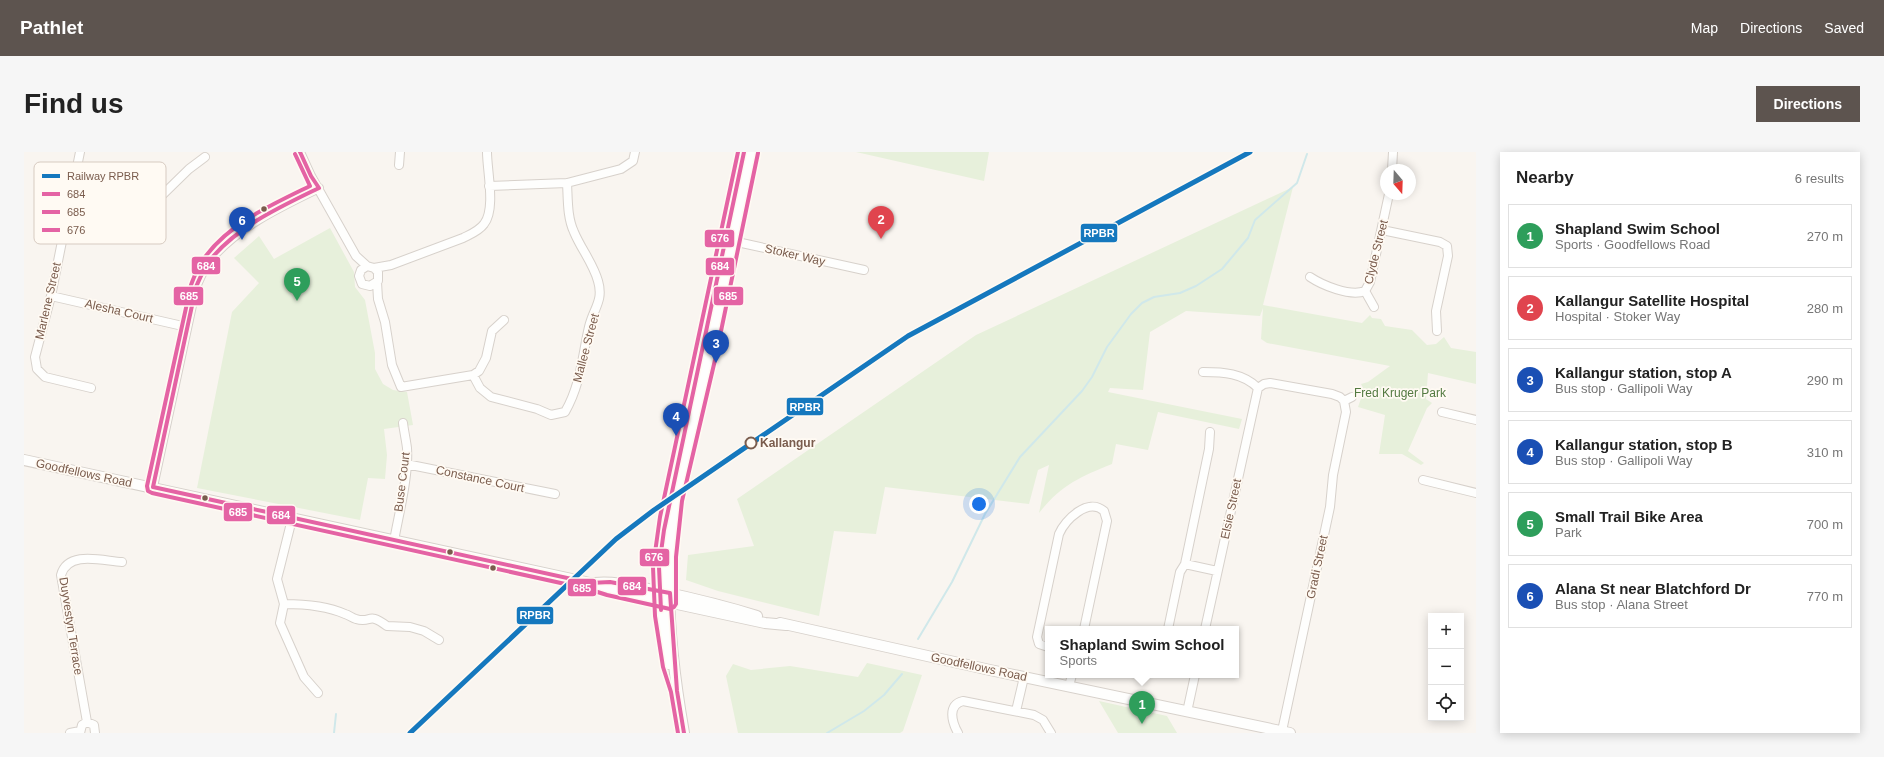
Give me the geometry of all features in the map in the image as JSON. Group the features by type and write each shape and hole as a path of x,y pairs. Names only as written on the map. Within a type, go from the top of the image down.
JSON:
{"street":[{"name":"Marlene Street","path":"78,162 80,152"},
{"path":"300,152 311,176 356,256 360,272 360,280 368,286 378,299"},
{"path":"399,165 400,152"},
{"path":"360,272 371,267 391,265 463,238 479,229 484,224 489,213 488,152"},
{"path":"489,186 567,183 621,169 633,161 635,152"},
{"path":"684,733 665,597 675,505 702,388 744,152"},
{"path":"729,241 752,152"},
{"path":"1392,164 1393,152"},
{"path":"166,191 189,169 205,157"},
{"name":"Mallee Street","path":"474,375 480,388 492,397 538,409 551,415 565,412 570,404 581,373 589,326 601,294 594,268 573,231 569,217 567,183"},
{"path":"153,487 196,287 210,261 232,238 272,211 319,188"},
{"name":"Clyde Street","path":"1374,307 1365,291 1370,282 1388,200"},
{"path":"1382,230 1440,242 1447,246 1448,256 1436,316 1437,331"},
{"name":"Stoker Way","path":"729,241 864,270"},
{"name":"Marlene Street","path":"61,244 51,296 35,357 36,369 45,377 91,388"},
{"path":"356,256 378,272 378,299 385,322 392,364 400,387 474,375 486,358 492,331 504,320"},
{"path":"368,286 378,280 391,265"},
{"path":"1310,277 1327,286 1358,293 1365,291"},
{"name":"Alesha Court","path":"51,296 187,327"},
{"path":"1203,372 1221,372 1242,377 1250,380 1258,388 1264,384 1274,383 1332,394 1340,397 1344,401 1352,397"},
{"name":"Elsie Street","path":"1206,626 1258,388"},
{"name":"Gradi Street","path":"1286,732 1330,507 1332,483 1346,412 1344,401"},
{"path":"1442,412 1476,420"},
{"name":"Buse Court","path":"394,541 401,504 406,464 407,449 403,423"},
{"path":"1169,626 1180,572 1185,564 1210,432"},
{"name":"Goodfellows Road","path":"24,460 590,583 608,589 725,606 786,625 1286,732"},
{"name":"Constance Court","path":"406,464 555,494"},
{"path":"1423,480 1476,493"},
{"path":"1045,646 1039,644 1037,637 1059,534 1066,522 1076,513 1096,507 1102,509 1106,514 1107,521 1085,626"},
{"path":"292,519 277,579 284,604 280,617 282,629 304,677 318,694"},
{"name":"Duyvestyn Terrace","path":"87,722 61,575 63,567 69,562 78,560 89,559 122,562"},
{"path":"1185,564 1218,571"},
{"path":"284,604 306,604 344,613 359,620 373,618 381,621 387,626 410,627 424,631 439,640"},
{"path":"1016,710 1024,677"},
{"path":"1070,686 1071,678"},
{"path":"1187,712 1194,678"},
{"path":"958,733 952,714 954,706 960,701 1016,710 1040,718 1051,733"},
{"path":"70,733 80,732 82,724 87,722 94,725 95,733"}],"green space":[{"path":"856,152 989,152 984,181"},
{"name":"Fred Kruger Park","path":"1293,187 1263,305 1362,323 1370,315 1372,318 1381,319 1385,326 1412,330 1427,345 1436,344 1444,337 1451,348 1476,352 1476,384 1428,373 1426,399 1432,403 1427,408 1408,451 1424,463 1421,465 1402,454 1379,454 1385,415 1358,407 1364,390 1361,384 1368,382 1390,366 1267,343 1261,339 1263,308 1260,316 1186,311 1150,332 1143,390 1110,388 1108,392 1242,419 1239,429 1158,412 1148,450 1116,444 1112,464 1090,473 1063,489 1047,503 1039,513 1049,465 1038,470 1029,504 885,487 876,534 834,531 819,616 718,591 686,580 688,555 754,546 737,499 976,335"},
{"path":"330,228 354,272 355,287 365,300 375,353 375,369 383,384 393,390 407,392 413,425 384,429 387,455 385,479 368,478 360,520 197,488 232,312 259,283 234,258 259,236 274,259"},
{"path":"867,663 922,675 903,731 900,733 738,733 726,676 733,664 751,670 790,666 858,677"},
{"path":"1099,701 1167,716 1177,733 1118,733"}],"waterway":[{"path":"918,639 952,582 985,514 1020,457 1082,391 1092,377 1107,347 1131,314 1142,303 1154,297 1180,293 1196,286 1222,269 1248,238 1255,220 1297,183 1307,154"},
{"path":"827,733 864,711 884,695 902,674"},
{"path":"334,733 336,714"}],"rail line":[{"name":"RPBR","path":"410,733 616,539 654,510 908,336 1250,152"}],"transit line":[{"name":"684","path":"300,152 311,176 319,188 260,218 233,237 210,260 196,287 153,487 590,583 610,582 670,593 677,691 684,733"},
{"name":"676","path":"678,733 671,692 663,667 655,616 653,567 660,517 738,152"},
{"name":"684","path":"661,610 659,567 664,530 744,152"},
{"name":"685","path":"295,154 310,186 267,207 239,224 215,245 197,270 191,285 147,486 148,491 588,589 607,595 670,609 676,604 676,557 682,501 715,360 758,153"}],"place":[{"name":"Kallangur Satellite Hospital","path":"881,239"},
{"name":"Alana St near Blatchford Dr","path":"242,240"},
{"name":"Small Trail Bike Area","path":"297,301"},
{"name":"Kallangur station, stop A","path":"716,363"},
{"name":"Kallangur station, stop B","path":"676,436"},
{"name":"Kallangur","path":"751,443"},
{"name":"Shapland Swim School","path":"1142,724"}]}
